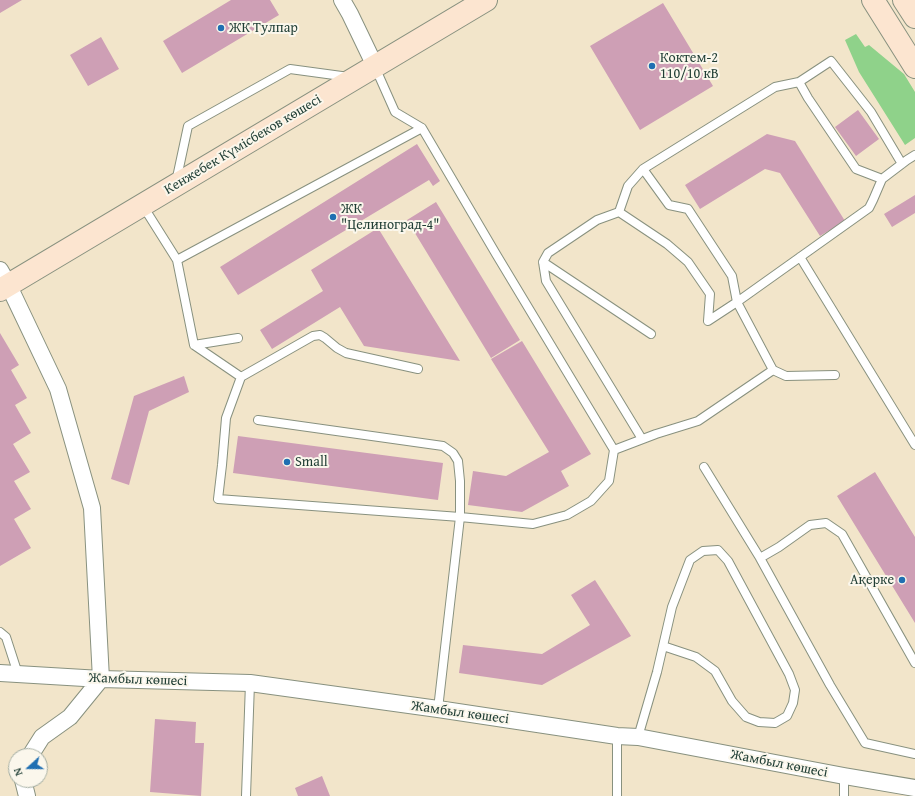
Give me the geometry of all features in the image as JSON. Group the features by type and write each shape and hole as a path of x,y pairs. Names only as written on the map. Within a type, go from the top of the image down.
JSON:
{"street":[{"path":"342,0 375,66"},
{"name":"Кенжебек Күмісбеков көшесі","path":"3,281 142,205 486,0"},
{"path":"873,0 915,67"},
{"path":"3,281 58,389 92,508 101,679 70,717 42,737 35,748"},
{"name":"Жамбыл көшесі","path":"0,672 101,679 250,683 617,736 638,737 915,788"}],"lane":[{"path":"619,212 628,186 643,169 775,87 799,82 831,61 871,112 902,164"},
{"path":"375,66 395,112 422,128 614,450 609,481 591,501 567,515 533,524 460,517 218,499 226,418 242,377 313,336 320,335 346,353 418,369"},
{"path":"175,185 188,126 290,69 356,77"},
{"path":"799,82 808,98 856,169 882,179"},
{"path":"177,260 422,128"},
{"path":"619,212 667,244 688,262 710,294 708,321 869,208 882,179 915,155"},
{"path":"643,169 669,205 688,209 732,276 737,302 773,370 786,376 835,375"},
{"path":"142,205 177,260 194,346 242,377"},
{"path":"619,212 592,223 548,253 543,262 546,282 642,439"},
{"path":"800,257 915,445"},
{"path":"543,262 651,334"},
{"path":"194,346 238,338"},
{"path":"614,450 656,434 698,421 773,370"},
{"path":"258,420 443,446 453,453 458,461 460,481 460,517 438,709"},
{"path":"704,467 760,558 830,685 865,744 915,754"},
{"path":"760,558 779,547 810,524 826,523 842,534 915,663"},
{"path":"638,737 657,672 663,646 672,607 690,560 703,551 718,550 728,561 789,674 795,690 793,703 787,716 775,723 759,722 746,717 732,701 715,671 696,657 663,646"},
{"path":"0,632 6,637 18,674"},
{"path":"246,796 250,683"},
{"path":"617,736 617,796"},
{"path":"844,776 844,796"}],"green space":[{"path":"856,34 865,47 869,45 904,74 915,92 915,138 905,145 859,72 845,40"}],"building":[{"path":"0,0 22,0 0,13"},
{"name":"ЖК Тулпар","path":"231,0 270,0 279,15 182,73 163,41"},
{"name":"Коктем-2 110/10 кВ","path":"663,3 713,86 640,130 590,46"},
{"path":"101,37 119,69 88,86 70,55"},
{"path":"858,110 879,139 856,156 835,127"},
{"path":"767,134 795,141 845,221 820,236 780,173 765,169 700,209 685,185"},
{"name":"ЖК \"Целиноград-4\"","path":"417,144 440,181 433,186 429,180 238,295 220,267"},
{"path":"915,195 915,213 892,227 884,214"},
{"path":"436,202 520,340 491,358 407,220"},
{"path":"378,228 460,361 364,346 340,307 272,349 260,330 323,291 311,270"},
{"path":"0,333 19,365 11,370 27,398 15,405 31,433 13,444 30,472 14,481 31,509 14,519 31,548 0,566"},
{"path":"522,341 591,454 561,471 569,486 522,512 468,505 473,471 506,476 549,452 491,359"},
{"path":"184,376 189,392 149,411 129,485 111,479 134,396"},
{"path":"238,436 443,463 438,500 233,473"},
{"name":"Ақерке","path":"875,472 915,537 915,623 837,496"},
{"path":"595,580 631,636 542,685 459,673 463,645 542,654 590,625 571,595"},
{"path":"155,719 196,722 195,743 204,743 201,796 150,792"},
{"path":"322,776 330,796 298,796 295,788"}],"place":[{"name":"ЖК Тулпар","path":"221,28"},
{"name":"Коктем-2 110/10 кВ","path":"652,66"},
{"name":"ЖК \"Целиноград-4\"","path":"333,217"},
{"name":"Small","path":"287,462"},
{"name":"Ақерке","path":"902,580"}]}
